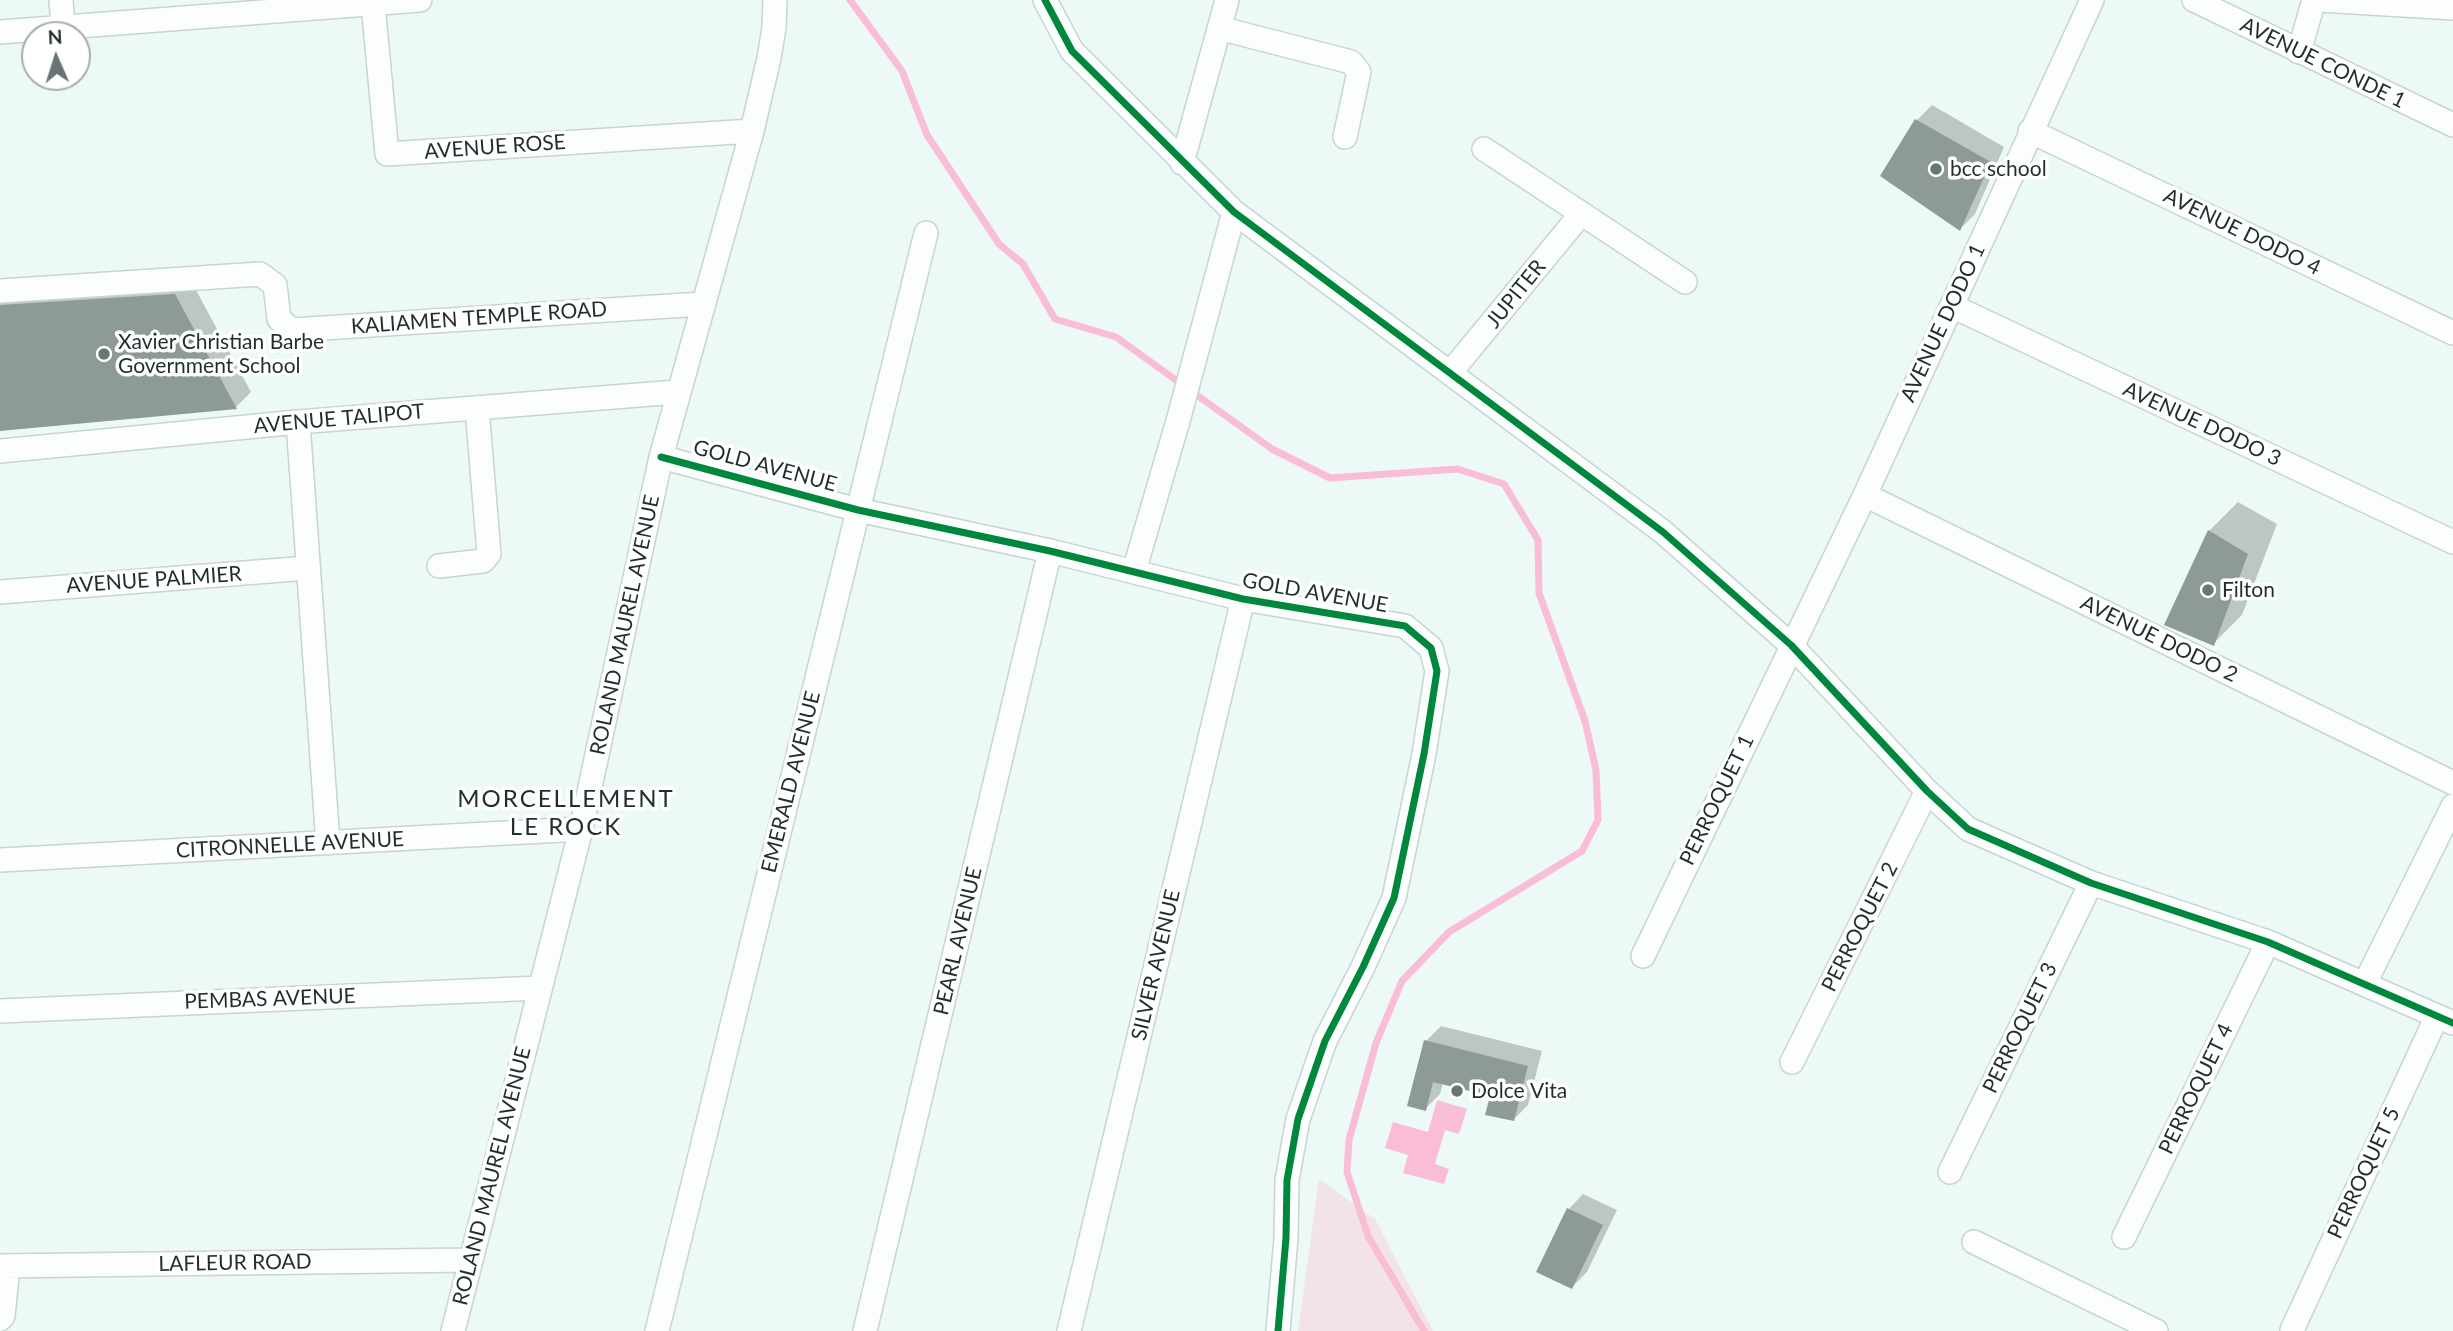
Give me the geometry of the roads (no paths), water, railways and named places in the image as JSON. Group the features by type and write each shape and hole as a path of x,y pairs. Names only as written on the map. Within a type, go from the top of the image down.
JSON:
{"street":[{"path":"61,0 63,21"},
{"path":"91,23 179,9 373,4 420,0"},
{"name":"ROLAND MAUREL AVENUE","path":"453,1331 581,829 677,392 752,131 769,58 775,0"},
{"path":"1045,0 1072,51 1234,212 1663,532 1791,645 1927,792 1968,830 2091,883 2268,942 2445,1019"},
{"path":"1182,163 1227,0"},
{"name":"AVENUE DODO 1","path":"1791,645 1865,495 2092,0"},
{"name":"AVENUE CONDE 1","path":"2194,0 2453,125"},
{"path":"2299,52 2314,0"},
{"path":"2320,0 2453,8"},
{"name":"AVENUE ROSE","path":"373,4 387,154 752,131"},
{"path":"1219,28 1351,62 1359,72 1345,137"},
{"path":"0,32 21,30"},
{"name":"AVENUE DODO 4","path":"2030,131 2453,333"},
{"path":"1484,149 1685,282"},
{"path":"1134,571 1178,421 1234,212"},
{"name":"JUPITER","path":"1450,373 1581,214"},
{"name":"EMERALD AVENUE","path":"657,1331 926,233"},
{"name":"KALIAMEN TEMPLE ROAD","path":"0,291 260,274 275,285 279,319 292,330 702,304"},
{"name":"AVENUE DODO 3","path":"1952,306 2453,542"},
{"name":"AVENUE TALIPOT","path":"0,451 298,422 677,392"},
{"path":"439,566 483,561 489,554 477,408"},
{"path":"298,422 328,842"},
{"name":"GOLD AVENUE","path":"661,457 858,510 1050,551 1243,599 1405,626 1431,648 1437,671 1424,754 1394,898 1325,1041 1298,1119 1287,1180 1286,1238 1278,1331"},
{"name":"AVENUE DODO 2","path":"1865,495 2453,783"},
{"name":"PEARL AVENUE","path":"865,1331 1050,551"},
{"name":"AVENUE PALMIER","path":"0,592 308,568"},
{"name":"SILVER AVENUE","path":"1069,1331 1243,599"},
{"name":"PERROQUET 1","path":"1643,956 1791,645"},
{"name":"PERROQUET 2","path":"1792,1062 1927,792"},
{"path":"2365,983 2453,806"},
{"name":"CITRONNELLE AVENUE","path":"0,860 581,829"},
{"name":"PERROQUET 3","path":"1950,1172 2091,883"},
{"name":"PERROQUET 4","path":"2124,1237 2268,942"},
{"name":"PEMBAS AVENUE","path":"0,1011 540,988"},
{"name":"PERROQUET 5","path":"2292,1330 2445,1019"},
{"path":"1974,1242 2156,1331"},
{"name":"LAFLEUR ROAD","path":"4,1266 469,1261"},
{"path":"0,1319 3,1316 4,1266"}],"waterway":[{"path":"850,0 902,71 927,135 999,244 1023,264 1055,319 1116,337 1272,449 1330,478 1458,469 1504,484 1538,540 1539,593 1585,721 1596,770 1598,820 1582,851 1449,932 1402,981 1376,1043 1349,1140 1347,1172 1368,1236 1424,1331"}],"place":[{"name":"bcc school","path":"1936,169"},
{"name":"Xavier Christian Barbe Government School","path":"104,354"},
{"name":"Filton","path":"2208,590"},
{"name":"Dolce Vita","path":"1457,1091"}],"district":[{"name":"MORCELLEMENT LE ROCK","path":"566,813"}]}
